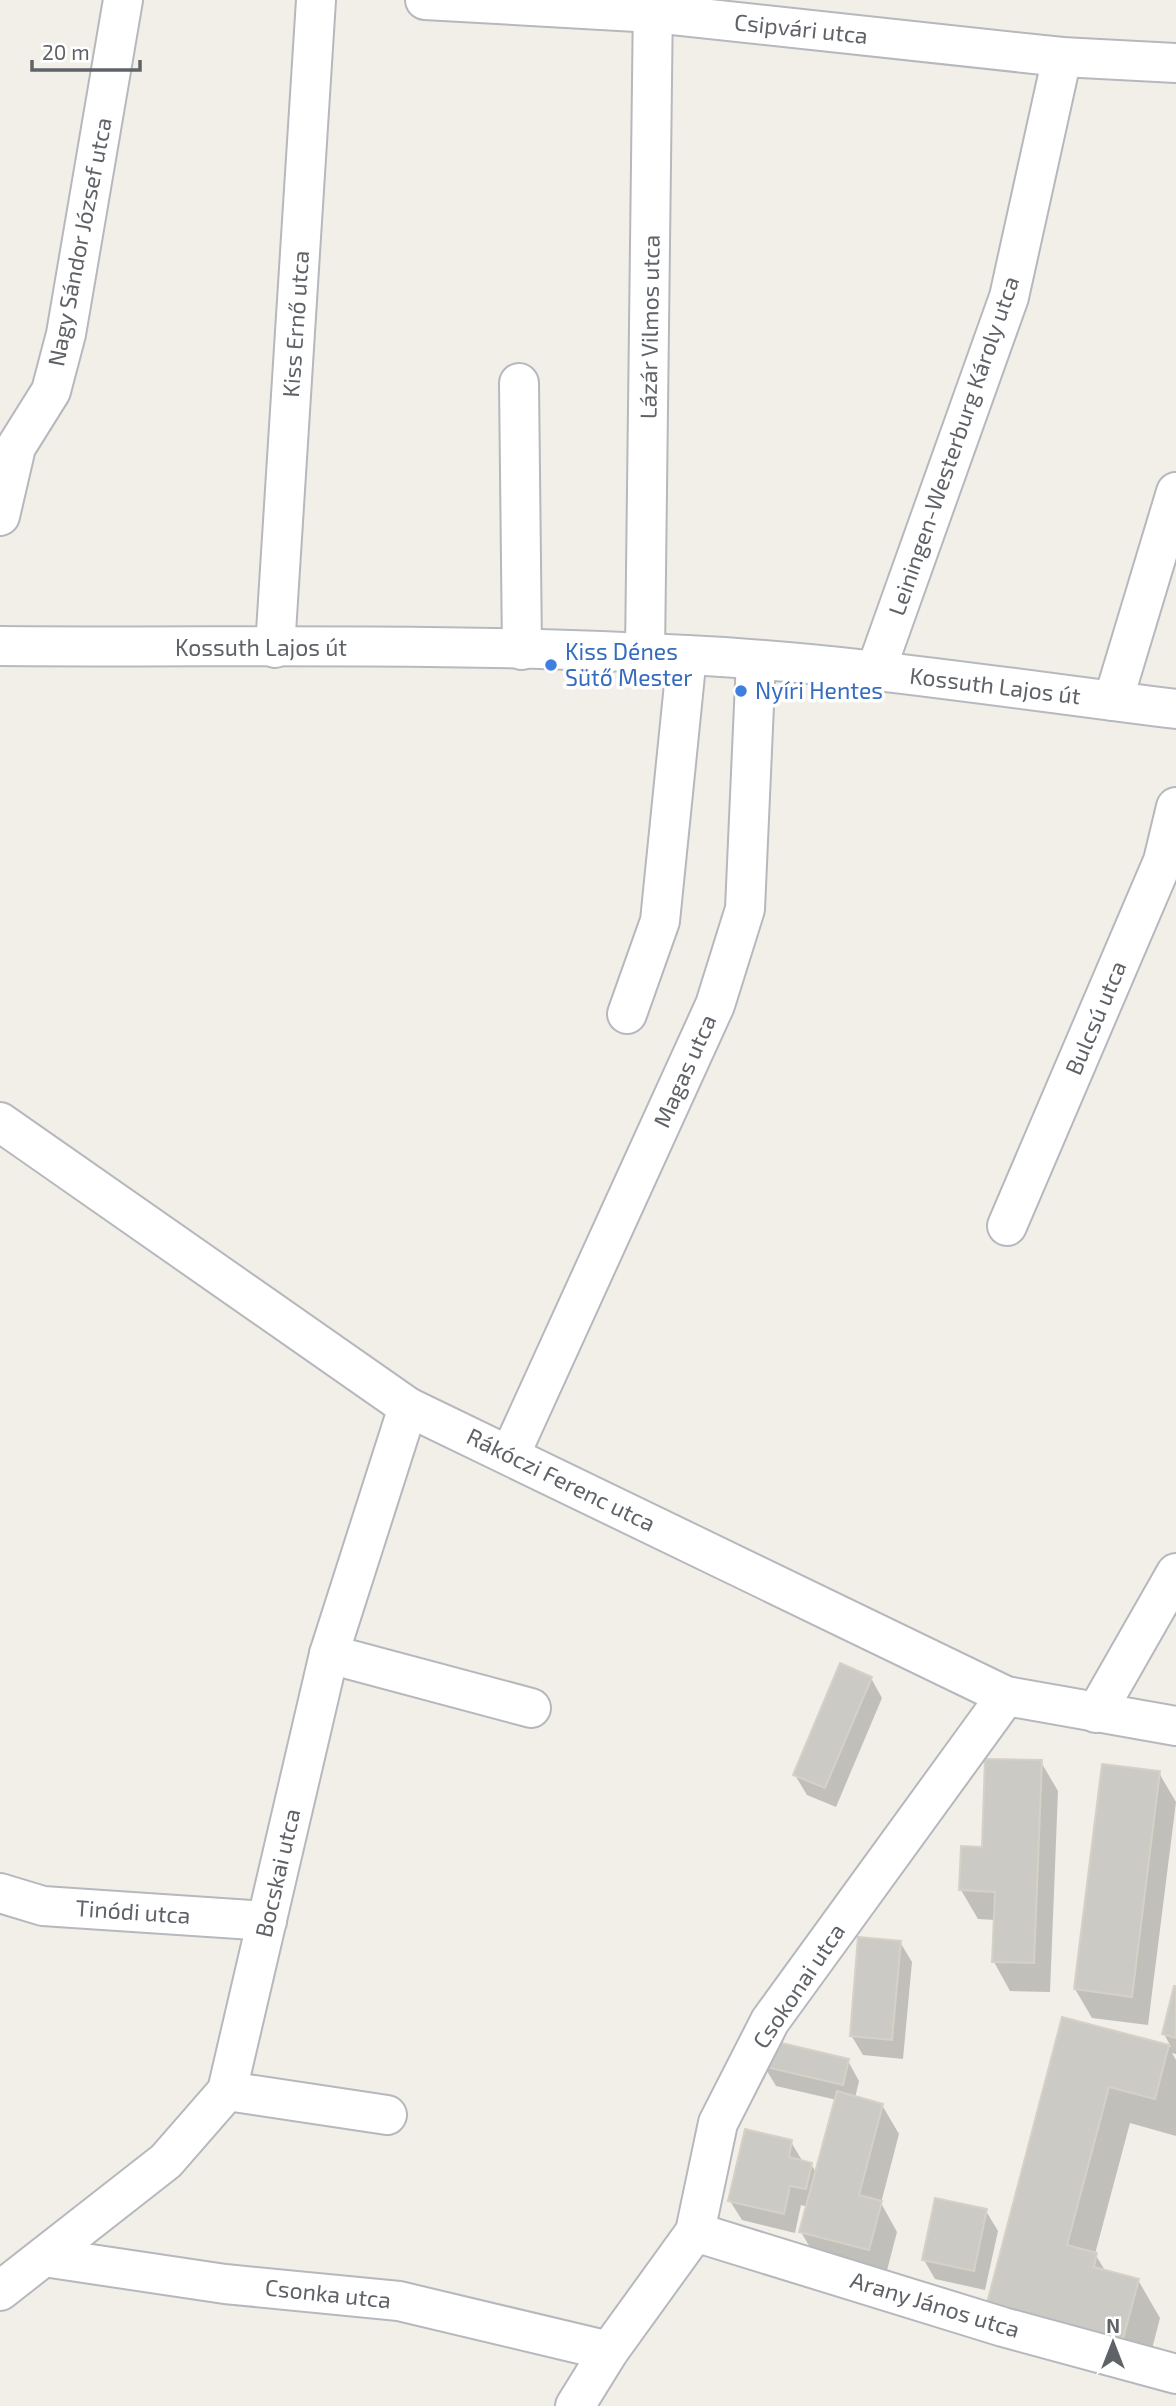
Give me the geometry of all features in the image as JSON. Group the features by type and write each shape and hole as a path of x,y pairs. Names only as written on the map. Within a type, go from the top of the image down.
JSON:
{"street":[{"name":"Nagy Sándor József utca","path":"0,516 16,447 51,391 66,334 123,0"},
{"name":"Kiss Ernő utca","path":"275,649 316,0"},
{"name":"Csipvári utca","path":"425,0 653,6 1062,57 1176,63"},
{"name":"Lázár Vilmos utca","path":"645,653 653,6"},
{"name":"Leiningen-Westerburg Károly utca","path":"876,670 1009,297 1062,57"},
{"path":"519,383 522,650"},
{"path":"1113,701 1176,492"},
{"name":"Kossuth Lajos út","path":"0,646 687,654 876,670 1176,709"},
{"path":"628,1014 660,921 687,654"},
{"name":"Magas utca","path":"510,1455 715,1005 746,909 756,660"},
{"name":"Bulcsú utca","path":"1007,1226 1163,861 1176,807"},
{"name":"Rákóczi Ferenc utca","path":"0,1122 408,1407 1006,1696 1176,1726"},
{"name":"Bocskai utca","path":"0,2291 166,2161 227,2091 329,1654 408,1407"},
{"path":"1096,1713 1176,1573"},
{"path":"329,1654 531,1707"},
{"name":"Csokonai utca","path":"575,2406 609,2351 695,2232 718,2123 769,2021 1006,1696"},
{"name":"Tinódi utca","path":"0,1892 43,1906 267,1921"},
{"path":"227,2091 387,2115"},
{"name":"Arany János utca","path":"695,2232 1003,2327 1176,2374"},
{"name":"Csonka utca","path":"44,2257 225,2284 399,2301 609,2351"}],"building":[{"path":"840,1663 872,1677 825,1788 793,1775"},
{"path":"985,1759 1042,1760 1034,1963 992,1962 995,1892 959,1890 961,1846 982,1847"},
{"path":"1102,1764 1160,1771 1132,1997 1074,1989"},
{"path":"858,1937 901,1941 892,2040 850,2036"},
{"path":"1176,1986 1176,2038 1162,2034"},
{"path":"1062,2017 1169,2045 1155,2099 1109,2087 1067,2245 1097,2253 1094,2267 1139,2279 1123,2339 987,2303"},
{"path":"769,2040 849,2059 843,2085 762,2066"},
{"path":"837,2091 883,2104 859,2195 882,2201 869,2250 799,2232"},
{"path":"745,2129 792,2140 789,2157 812,2163 806,2189 790,2186 784,2214 728,2201"},
{"path":"935,2198 987,2209 974,2271 922,2260"}],"place":[{"name":"Kiss Dénes Sütő Mester","path":"551,665"},
{"name":"Nyíri Hentes","path":"741,691"}]}
